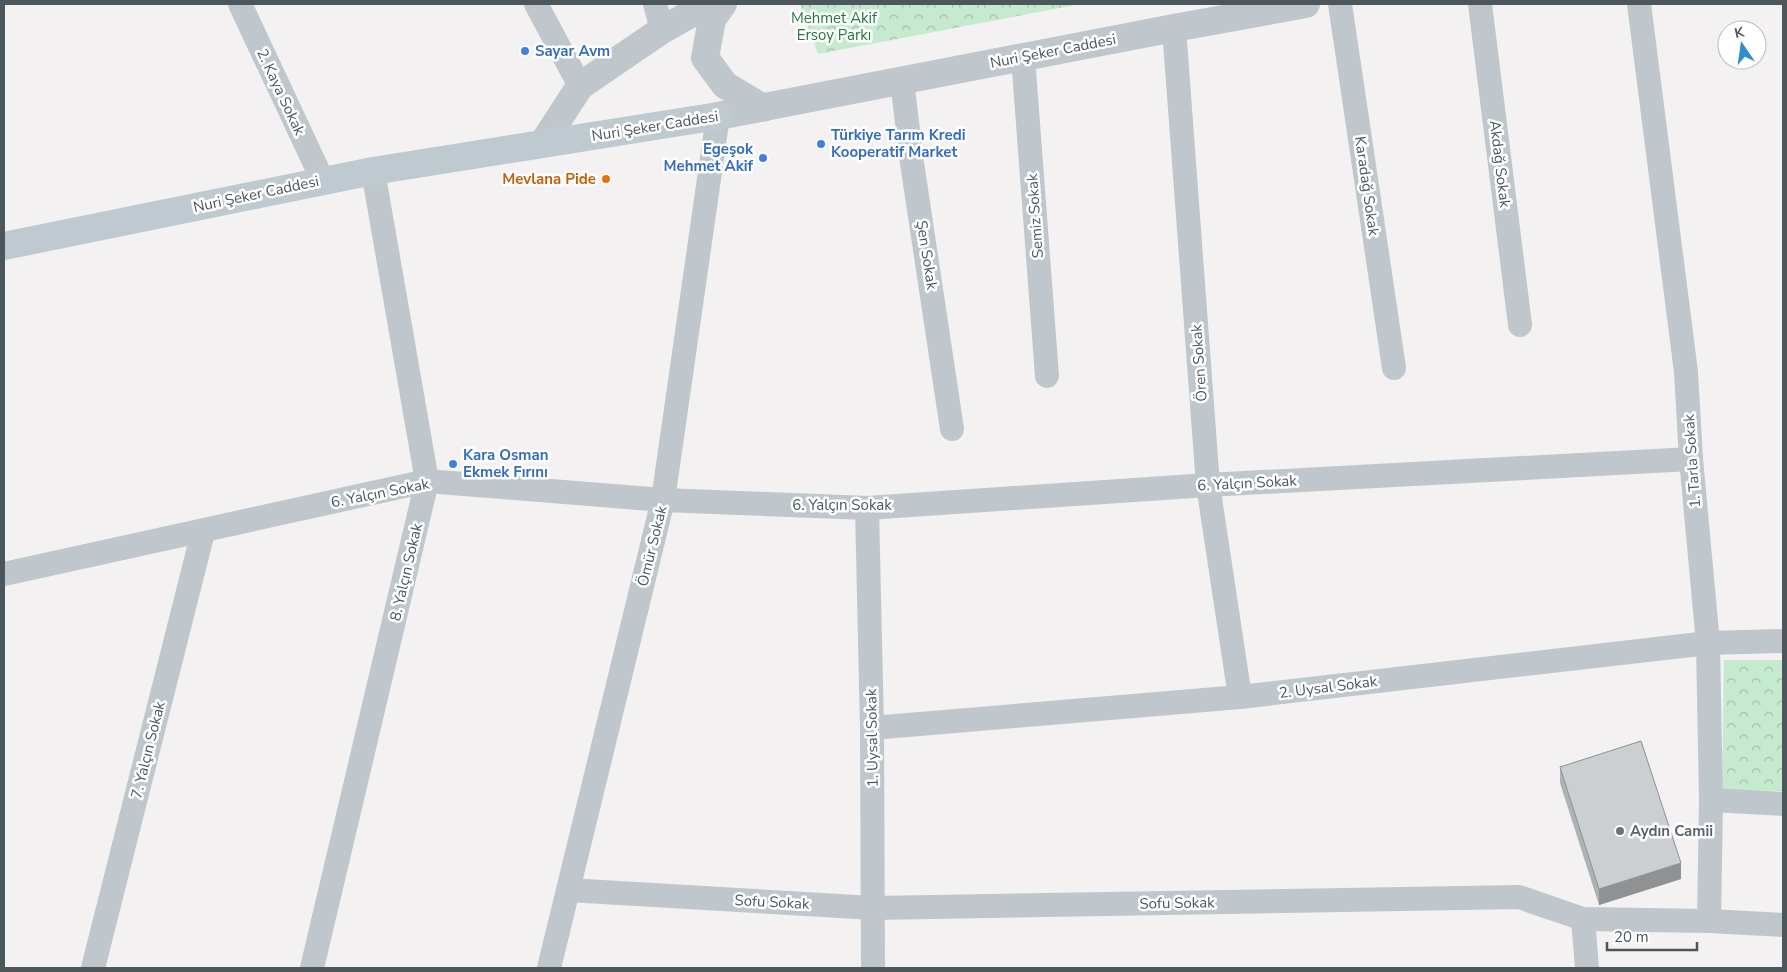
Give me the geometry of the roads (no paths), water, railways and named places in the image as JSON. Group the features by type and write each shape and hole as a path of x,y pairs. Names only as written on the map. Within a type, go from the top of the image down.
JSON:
{"main road":[{"name":"Nuri Şeker Caddesi","path":"4,246 373,171 718,116"}],"street":[{"name":"2. Kaya Sokak","path":"240,4 323,181"},
{"path":"536,4 580,86"},
{"path":"656,4 662,30"},
{"path":"543,143 580,86 662,30 708,4"},
{"path":"722,4 712,19 705,58 725,85 763,108"},
{"name":"Karadağ Sokak","path":"1340,4 1394,368"},
{"name":"Akdağ Sokak","path":"1480,4 1520,325"},
{"name":"1. Tarla Sokak","path":"1639,4 1686,372 1691,459 1708,642 1711,800 1709,922"},
{"name":"Nuri Şeker Caddesi","path":"718,116 1291,5"},
{"name":"Ören Sokak","path":"1174,28 1208,485 1240,697"},
{"name":"Semiz Sokak","path":"1023,57 1047,376"},
{"name":"Şen Sokak","path":"902,81 912,163 952,429"},
{"name":"Ömür Sokak","path":"550,968 663,500 718,116"},
{"name":"8. Yalçın Sokak","path":"312,968 427,481 373,171"},
{"name":"6. Yalçın Sokak","path":"4,574 427,481 663,500 867,508 1208,485 1691,459"},
{"name":"1. Uysal Sokak","path":"867,508 872,728 873,968"},
{"name":"7. Yalçın Sokak","path":"93,968 202,532"},
{"name":"2. Uysal Sokak","path":"872,728 1240,697 1708,642 1783,641"},
{"path":"1711,800 1783,804"},
{"name":"Sofu Sokak","path":"568,890 874,908 1519,897 1583,919 1783,925"},
{"path":"1583,919 1587,968"}],"place":[{"name":"Sayar Avm","path":"525,51"},
{"name":"Türkiye Tarım Kredi Kooperatif Market","path":"821,144"},
{"name":"Egeşok Mehmet Akif","path":"763,158"},
{"name":"Mevlana Pide","path":"606,179"},
{"name":"Kara Osman Ekmek Fırını","path":"453,464"},
{"name":"Aydın Camii","path":"1620,831"}],"park label":[{"name":"Mehmet Akif Ersoy Parkı","path":"834,26"}]}
